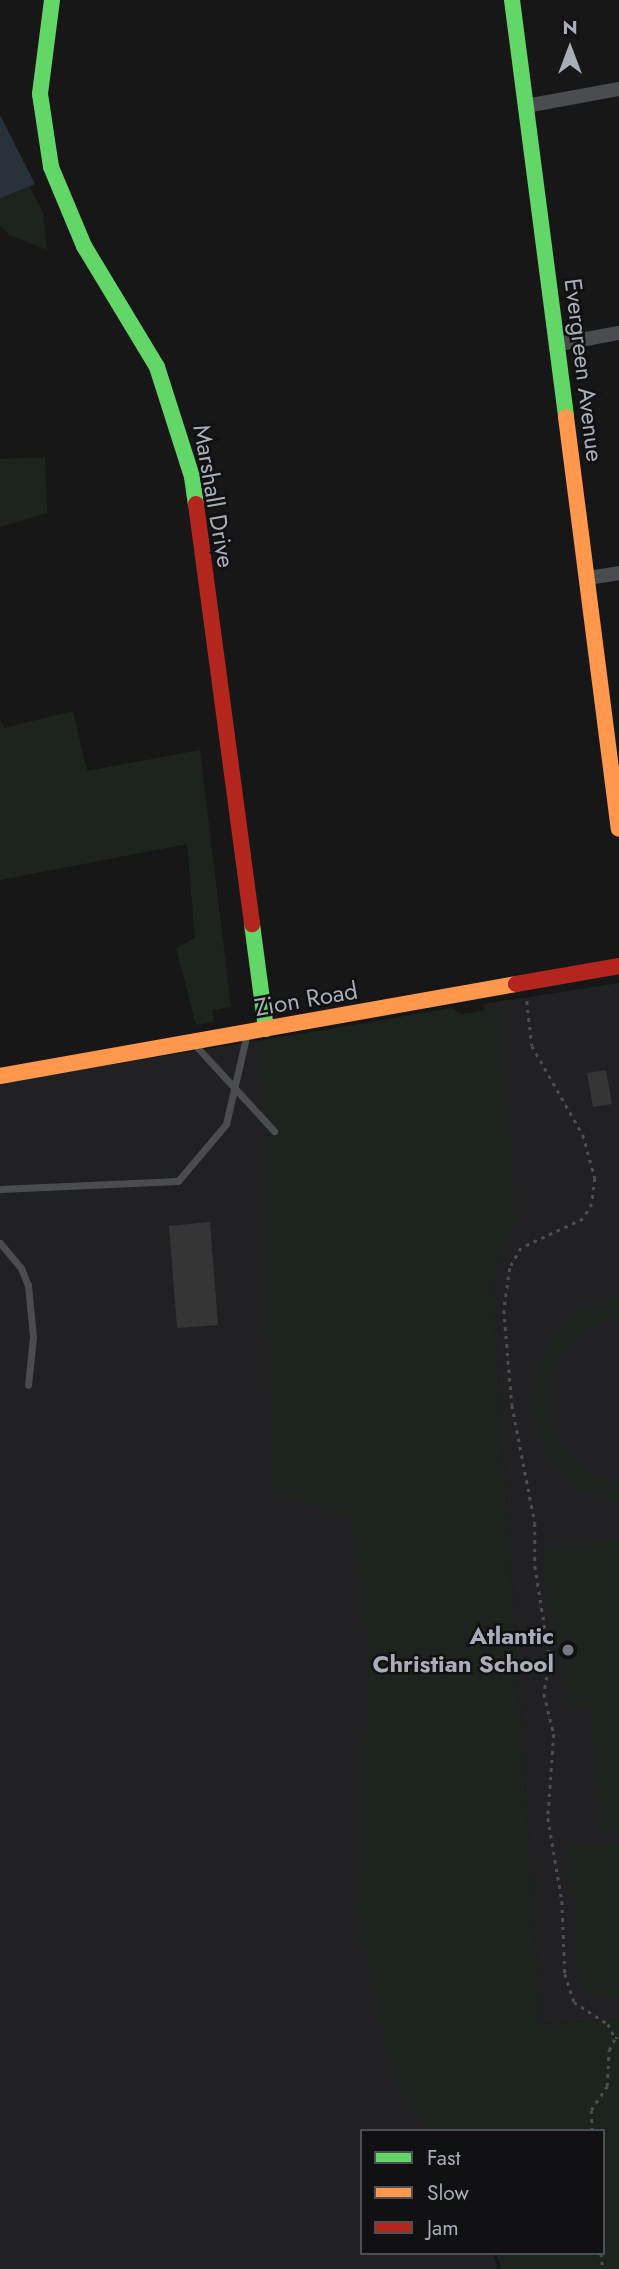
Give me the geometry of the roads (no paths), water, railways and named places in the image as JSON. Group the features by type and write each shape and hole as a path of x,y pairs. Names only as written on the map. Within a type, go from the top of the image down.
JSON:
{"street":[{"name":"Marshall Drive","path":"52,0 40,94 51,167 76,231 157,367 192,477 266,1029"},
{"name":"Evergreen Avenue","path":"512,0 559,344 619,829"},
{"path":"526,106 619,89"},
{"path":"559,344 619,333"},
{"path":"588,578 619,573"},
{"name":"Zion Road","path":"0,1076 619,966"}],"lane":[{"path":"0,1189 178,1181 226,1124 247,1032"},
{"path":"192,1042 274,1131"},
{"path":"0,1243 21,1268 28,1285 33,1337 28,1385"}],"place":[{"name":"Atlantic Christian School","path":"568,1650"}]}
